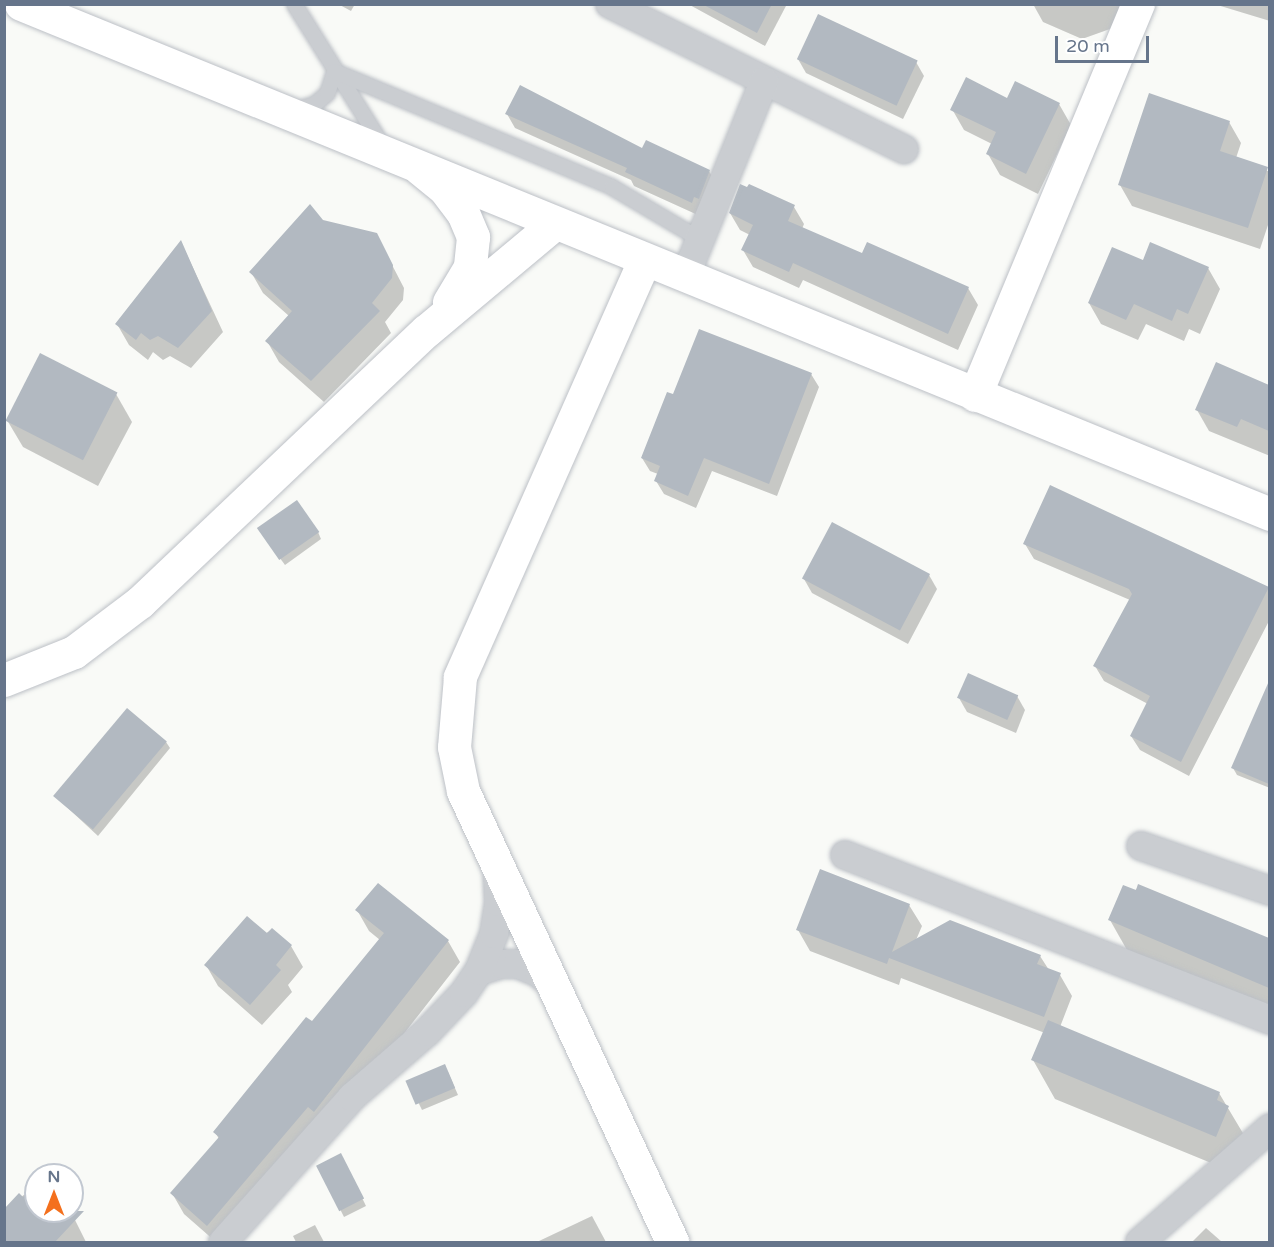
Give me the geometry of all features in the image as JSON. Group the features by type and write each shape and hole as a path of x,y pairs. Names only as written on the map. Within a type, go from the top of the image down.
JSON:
{"street":[{"path":"21,4 644,261 1269,514"},
{"path":"610,4 904,149"},
{"path":"975,395 1138,4"},
{"path":"685,277 764,81"},
{"path":"419,168 444,188 463,213 473,237 470,267 426,331"},
{"path":"4,680 74,652 140,602 426,331 554,224"},
{"path":"644,261 460,677 454,712 456,758 463,792 497,860 672,1242"},
{"path":"1141,846 1269,891"},
{"path":"845,855 1269,1020"},
{"path":"223,1242 352,1097 427,1032 479,971 494,934 500,902 497,860"},
{"path":"479,971 502,964 524,966 540,973 558,992"},
{"path":"1140,1242 1269,1128"}],"lane":[{"path":"294,4 334,71 389,155"},
{"path":"285,113 314,104 327,93 334,71"},
{"path":"334,71 612,187 700,239"}],"building":[{"path":"702,4 772,4 757,33"},
{"path":"818,14 918,60 897,106 797,59"},
{"path":"966,77 1007,98 1015,81 1060,103 1026,174 986,154 996,132 950,110"},
{"path":"520,85 642,148 646,140 710,170 699,199 694,197 692,203 625,172 627,168 505,114"},
{"path":"1149,93 1230,121 1220,151 1268,167 1248,228 1118,185"},
{"path":"740,184 747,187 749,184 795,205 788,221 862,253 867,242 969,287 948,334 793,263 789,272 741,250 753,225 729,213"},
{"path":"310,204 323,220 377,233 393,265 392,278 372,303 380,311 311,381 265,341 292,311 249,272"},
{"path":"181,240 212,311 178,348 158,336 150,340 141,333 136,340 115,324"},
{"path":"1150,242 1209,267 1188,314 1177,309 1172,321 1134,304 1126,320 1088,303 1112,247 1143,260"},
{"path":"699,329 812,373 769,484 704,458 688,496 654,481 660,466 641,458 667,392 673,394"},
{"path":"40,353 118,392 83,460 5,421"},
{"path":"1216,362 1269,385 1269,431 1241,419 1237,427 1195,410"},
{"path":"1050,485 1269,587 1181,762 1130,736 1150,696 1093,666 1132,594 1129,589 1023,544"},
{"path":"297,500 319,532 279,560 257,528"},
{"path":"832,522 930,574 900,631 802,579"},
{"path":"968,673 1018,695 1007,720 957,698"},
{"path":"1269,681 1269,784 1231,768"},
{"path":"127,708 167,741 93,830 53,796"},
{"path":"820,869 910,904 892,952 950,920 1041,955 1037,964 1061,973 1044,1017 889,958 887,964 796,930"},
{"path":"378,883 449,940 314,1112 308,1107 207,1226 170,1193 219,1137 213,1132 306,1017 312,1021 384,933 355,910"},
{"path":"1138,884 1269,938 1269,988 1108,920 1123,885 1136,890"},
{"path":"247,916 267,933 272,928 292,945 276,965 281,970 250,1005 204,965"},
{"path":"1048,1020 1220,1092 1217,1100 1229,1106 1216,1137 1031,1060"},
{"path":"445,1064 455,1088 416,1105 405,1081"},
{"path":"341,1153 364,1198 339,1211 316,1166"},
{"path":"19,1193 23,1197 24,1223 73,1223 55,1242 4,1242 4,1209"}]}
